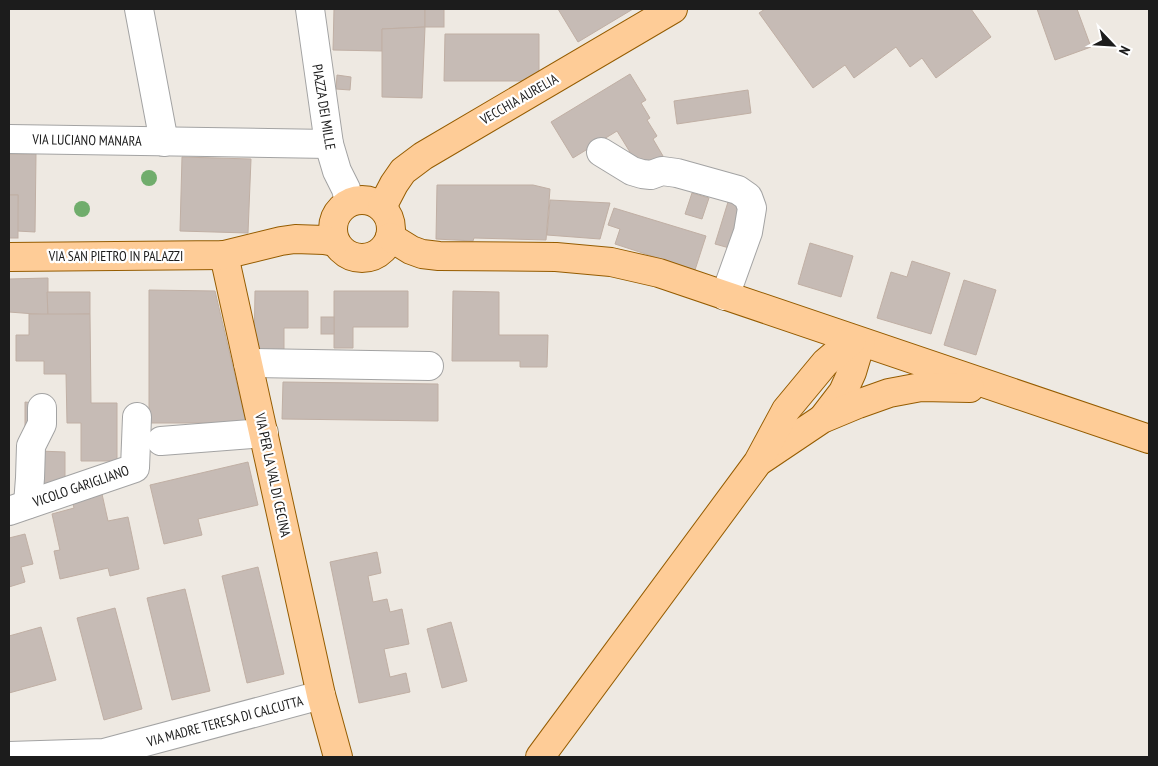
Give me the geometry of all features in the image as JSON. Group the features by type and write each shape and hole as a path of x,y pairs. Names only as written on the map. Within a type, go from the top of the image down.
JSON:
{"main road":[{"name":"VECCHIA AURELIA","path":"382,207 403,170 423,156 674,9"},
{"path":"358,199 366,199 382,207 390,220 391,229 390,237 381,251 373,256 356,258 340,249 333,234 332,226 334,219 343,206 358,199"},
{"path":"390,237 411,250 422,254 556,257 610,262 659,273 1149,440"},
{"path":"224,255 295,239 336,242"},
{"name":"VIA SAN PIETRO IN PALAZZI","path":"9,257 224,255"},
{"name":"VIA PER LA VAL DI CECINA","path":"224,255 321,695"},
{"path":"822,419 843,392 852,372 856,341"},
{"path":"540,757 758,462 786,410 825,363 856,341"},
{"path":"758,462 822,419 889,393 921,387 997,388"},
{"path":"321,695 338,757"},
{"path":"321,695 348,753 352,757"}],"street":[{"path":"139,9 164,142"},
{"name":"PIAZZA DEI MILLE","path":"310,9 329,144 337,172 350,202"},
{"name":"VIA LUCIANO MANARA","path":"9,139 329,144"},
{"path":"600,152 632,171 651,175 662,171 677,173 738,190 748,197 752,208 748,232 725,296"},
{"path":"248,363 429,366"},
{"path":"18,508 30,478 30,446 42,424 42,408"},
{"name":"VICOLO GARIGLIANO","path":"18,508 135,468 137,417"},
{"path":"1120,430 1149,429"},
{"path":"161,440 264,433"},
{"name":"VIA MADRE TERESA DI CALCUTTA","path":"9,756 104,753 321,695"}],"building":[{"path":"334,9 425,9 425,27 382,29 382,51 333,50"},
{"path":"425,9 444,9 444,27 425,27"},
{"path":"558,9 633,9 578,42"},
{"path":"765,9 971,9 991,37 936,78 922,58 910,67 896,47 854,78 845,65 813,88 759,13"},
{"path":"1037,9 1077,9 1091,47 1055,60"},
{"path":"425,27 422,98 382,97 382,29"},
{"path":"445,34 539,34 539,81 444,81"},
{"path":"630,74 646,100 641,103 650,118 647,120 657,136 653,139 663,156 641,170 617,131 573,158 551,122"},
{"path":"337,75 351,77 350,90 336,89"},
{"path":"748,90 751,113 677,124 674,101"},
{"path":"9,154 36,154 35,232 17,231 18,195 9,195"},
{"path":"182,157 251,159 248,233 180,231"},
{"path":"437,185 533,185 550,189 546,240 474,238 473,241 436,239"},
{"path":"692,193 709,198 702,219 685,214"},
{"path":"9,195 18,195 18,238 9,238"},
{"path":"550,200 610,203 600,239 547,235"},
{"path":"728,202 739,205 733,249 715,244"},
{"path":"614,208 706,236 695,270 615,244 620,229 608,225"},
{"path":"810,243 853,256 841,297 798,284"},
{"path":"912,261 950,273 931,334 877,318 891,272 907,277"},
{"path":"48,278 48,315 9,312 9,279"},
{"path":"964,280 996,290 976,355 944,345"},
{"path":"149,290 215,291 246,423 149,423"},
{"path":"255,291 308,291 308,328 284,328 284,352 254,352"},
{"path":"334,291 408,291 408,327 353,327 353,348 334,348"},
{"path":"453,291 499,292 499,335 548,335 547,367 520,367 520,361 452,361"},
{"path":"47,292 90,292 90,314 48,315"},
{"path":"29,314 90,314 91,403 117,403 117,461 81,461 81,423 67,423 66,374 44,374 44,361 16,361 16,335 29,335"},
{"path":"321,317 334,317 334,334 321,334"},
{"path":"283,382 438,384 438,421 282,419"},
{"path":"25,402 34,403 25,433"},
{"path":"39,451 65,452 65,480 40,488"},
{"path":"248,462 258,505 198,519 202,535 164,544 150,485"},
{"path":"102,494 108,521 128,517 139,569 110,576 108,568 60,579 54,551 60,550 52,514 74,508 72,500"},
{"path":"25,534 33,564 21,567 25,582 9,587 9,538"},
{"path":"377,552 381,573 368,576 373,602 387,599 390,612 402,609 409,644 384,649 390,677 406,673 410,692 359,703 330,562"},
{"path":"258,567 284,674 247,683 222,576"},
{"path":"185,589 210,691 172,700 147,598"},
{"path":"115,608 142,709 104,720 77,618"},
{"path":"451,622 467,681 442,688 427,629"},
{"path":"41,627 56,680 9,693 9,636"}]}
